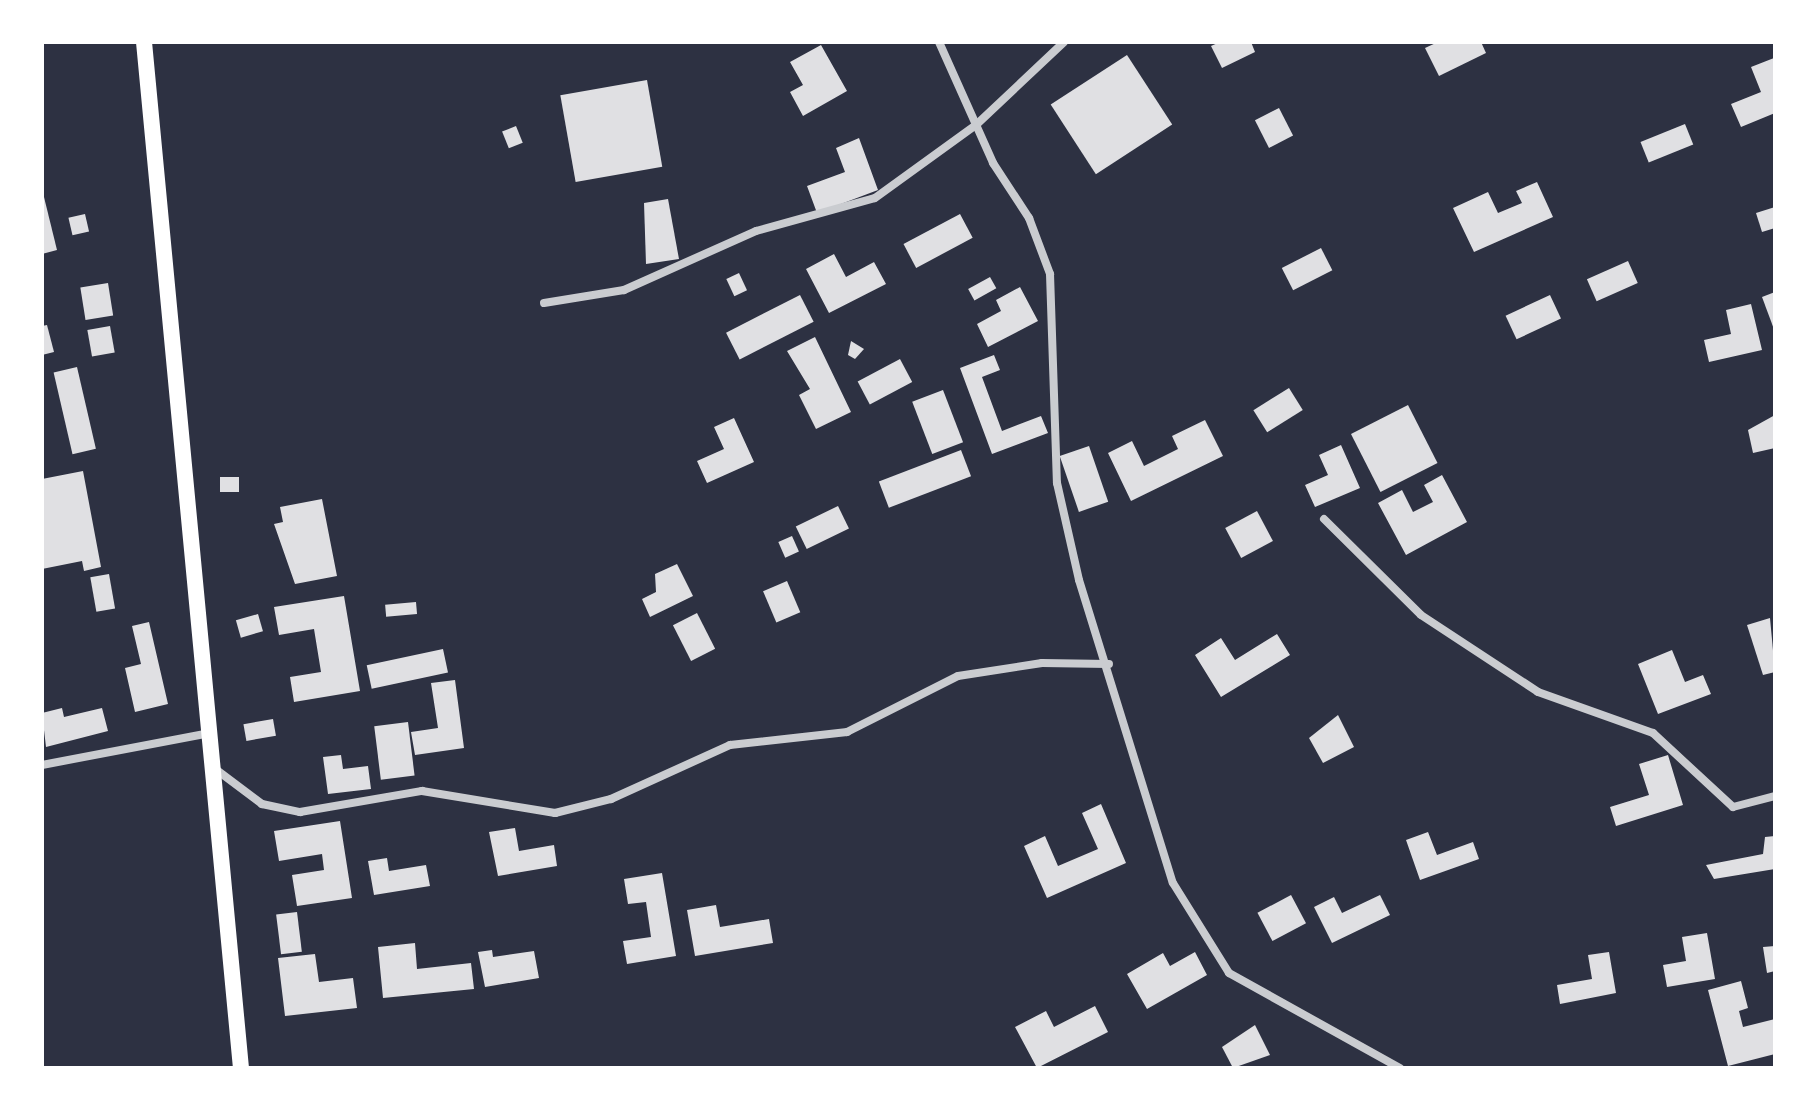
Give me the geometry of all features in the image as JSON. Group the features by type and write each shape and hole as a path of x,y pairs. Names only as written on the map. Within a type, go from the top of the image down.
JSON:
{"main road":[{"path":"144,42 241,1068"}],"street":[{"path":"939,42 976,125 1029,218 1050,274 1057,483 1173,883 1229,973 1400,1068"},
{"path":"544,303 624,290 756,231 875,198 976,125 1064,42"},
{"path":"1324,519 1421,615 1538,692 1653,733 1733,807 1775,796"},
{"path":"213,768 262,804 300,812 422,791 555,813 611,799 730,745 847,732 958,676 1042,663 1109,664"},
{"path":"42,765 210,733"}],"building":[{"path":"1220,42 1251,42 1255,52 1222,68 1211,46"},
{"path":"1438,42 1481,42 1486,53 1439,76 1425,48"},
{"path":"821,45 847,91 803,116 790,92 803,85 790,62"},
{"path":"1127,55 1172,125 1096,174 1051,105"},
{"path":"1774,58 1775,113 1741,127 1731,104 1761,92 1751,67"},
{"path":"647,80 662,167 576,182 560,95"},
{"path":"1279,108 1293,136 1269,148 1255,120"},
{"path":"1685,124 1693,144 1649,162 1640,142"},
{"path":"516,126 523,143 509,148 502,132"},
{"path":"859,138 878,190 817,213 807,186 845,172 836,148"},
{"path":"1537,182 1553,217 1474,252 1453,208 1488,192 1498,213 1522,203 1516,191"},
{"path":"42,194 57,250 42,254"},
{"path":"668,199 679,259 646,264 644,203"},
{"path":"1775,207 1775,228 1762,232 1756,213"},
{"path":"85,214 89,232 72,235 68,218"},
{"path":"960,214 973,238 916,268 903,244"},
{"path":"1321,248 1332,270 1293,290 1282,268"},
{"path":"834,254 846,277 874,262 886,284 829,313 806,269"},
{"path":"1628,261 1638,283 1597,301 1587,279"},
{"path":"739,273 747,290 734,296 726,279"},
{"path":"990,277 996,288 974,300 968,289"},
{"path":"108,283 113,316 86,320 80,287"},
{"path":"1020,287 1038,321 988,347 977,324 1001,311 996,300"},
{"path":"1775,292 1775,332 1762,297"},
{"path":"800,295 814,322 740,359 726,333"},
{"path":"1550,295 1561,319 1517,339 1506,316"},
{"path":"1751,304 1762,350 1709,362 1704,340 1731,334 1726,310"},
{"path":"47,325 54,352 42,355 42,326"},
{"path":"110,326 115,353 92,357 87,330"},
{"path":"815,337 851,412 816,429 799,395 810,389 787,351"},
{"path":"851,341 864,349 855,359 848,355"},
{"path":"994,355 1000,370 982,377 1002,431 1041,416 1048,433 992,454 960,368"},
{"path":"900,359 912,382 870,404 858,382"},
{"path":"77,367 96,449 73,454 54,372"},
{"path":"1289,388 1303,410 1267,432 1253,410"},
{"path":"943,390 963,442 932,454 912,402"},
{"path":"1408,405 1438,463 1380,492 1351,434"},
{"path":"1775,415 1775,448 1753,453 1748,430"},
{"path":"734,418 754,462 707,483 697,461 724,449 714,427"},
{"path":"1205,420 1223,456 1131,501 1108,453 1132,441 1144,466 1178,449 1172,436"},
{"path":"1341,445 1360,488 1315,507 1305,485 1328,475 1319,455"},
{"path":"1089,446 1108,502 1079,512 1060,456"},
{"path":"961,450 971,476 889,508 879,482"},
{"path":"83,471 101,567 84,571 82,561 42,569 42,479"},
{"path":"1442,475 1467,522 1406,555 1378,503 1402,490 1413,512 1433,502 1424,485"},
{"path":"220,477 239,477 239,492 220,492"},
{"path":"322,499 337,576 295,584 274,524 283,522 280,507"},
{"path":"838,506 849,528 807,549 796,527"},
{"path":"1257,511 1273,541 1241,558 1225,528"},
{"path":"792,536 799,552 785,558 778,542"},
{"path":"677,564 693,596 650,617 642,599 656,592 655,574"},
{"path":"109,574 115,608 96,612 90,577"},
{"path":"787,581 800,612 776,622 763,591"},
{"path":"344,596 360,691 294,702 290,677 321,672 314,629 279,635 274,607"},
{"path":"416,602 417,614 386,617 385,605"},
{"path":"697,613 715,649 691,661 673,625"},
{"path":"258,614 263,631 241,638 236,620"},
{"path":"1770,618 1775,672 1763,675 1747,625"},
{"path":"149,622 168,704 135,712 125,668 141,664 132,626"},
{"path":"1277,634 1290,655 1221,697 1195,655 1221,638 1235,660"},
{"path":"443,649 448,672 372,689 367,665"},
{"path":"1672,650 1685,682 1703,675 1711,694 1658,714 1638,664"},
{"path":"455,680 464,748 415,755 411,732 438,728 431,683"},
{"path":"62,708 64,717 102,708 108,731 46,747 42,713"},
{"path":"1338,715 1354,747 1323,763 1309,738"},
{"path":"273,719 276,736 246,741 243,724"},
{"path":"408,722 415,776 381,780 374,726"},
{"path":"341,755 343,769 368,766 371,789 328,794 323,757"},
{"path":"1668,755 1683,805 1616,826 1610,807 1649,795 1639,764"},
{"path":"1101,804 1126,863 1047,898 1024,846 1045,836 1058,866 1098,849 1082,813"},
{"path":"340,821 352,898 297,906 292,875 324,870 322,854 279,861 274,831"},
{"path":"515,828 519,851 554,845 557,866 498,876 489,832"},
{"path":"1428,832 1437,855 1473,842 1479,859 1420,880 1406,840"},
{"path":"1775,836 1775,869 1714,879 1706,865 1763,854 1765,837"},
{"path":"387,858 389,871 426,865 430,886 374,895 368,861"},
{"path":"662,873 676,956 627,964 623,941 651,937 646,902 628,904 624,879"},
{"path":"1291,895 1306,923 1272,941 1257,913"},
{"path":"1380,895 1390,915 1332,943 1314,907 1334,897 1342,913"},
{"path":"716,905 720,927 769,919 773,943 695,956 687,910"},
{"path":"297,912 302,952 281,954 276,915"},
{"path":"1707,933 1715,979 1667,987 1663,965 1686,961 1682,937"},
{"path":"415,943 417,969 471,963 474,989 383,998 378,947"},
{"path":"1775,946 1775,971 1767,973 1763,947"},
{"path":"492,950 493,957 534,951 539,978 485,987 478,952"},
{"path":"1195,952 1207,975 1147,1009 1127,974 1163,953 1170,966"},
{"path":"1609,952 1616,993 1560,1004 1557,985 1592,979 1588,955"},
{"path":"315,954 319,982 353,978 357,1008 285,1016 278,958"},
{"path":"1741,981 1748,1008 1739,1011 1743,1027 1775,1019 1775,1054 1728,1066 1708,990"},
{"path":"1095,1006 1108,1032 1037,1068 1015,1027 1046,1011 1054,1027"},
{"path":"1255,1025 1270,1055 1233,1068 1222,1047"}]}
